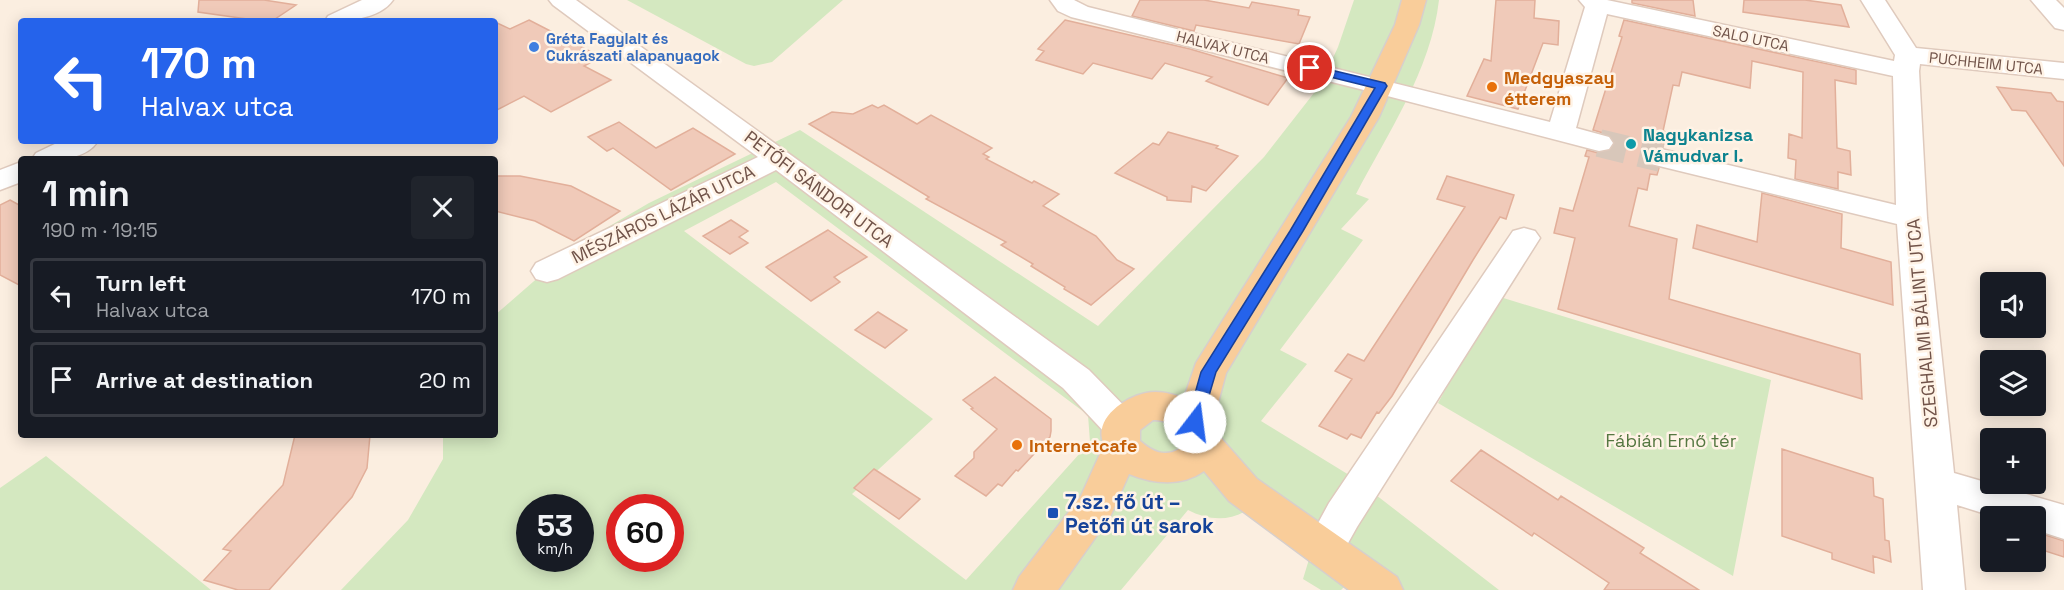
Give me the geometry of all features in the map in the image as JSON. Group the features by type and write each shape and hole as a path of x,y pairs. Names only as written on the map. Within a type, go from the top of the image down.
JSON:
{"main road":[{"path":"1034,590 1096,506 1160,435 1209,372 1297,231 1381,86 1407,25 1414,0"},
{"name":"PETŐFI SÁNDOR UTCA","path":"1160,435 1244,490 1382,590"}],"street":[{"path":"343,18 381,0"},
{"name":"PETŐFI SÁNDOR UTCA","path":"561,0 1076,379 1160,435"},
{"path":"1873,0 1907,63"},
{"path":"2043,0 2064,23"},
{"name":"HALVAX UTCA","path":"1064,3 1080,12 1599,142"},
{"path":"1561,132 1594,3"},
{"name":"SALO UTCA","path":"1594,3 1907,63"},
{"name":"PUCHHEIM UTCA","path":"1907,63 2064,71"},
{"name":"SZEGHALMI BÁLINT UTCA","path":"1907,63 1911,218 1944,590"},
{"path":"52,156 78,144"},
{"name":"MÉSZÁROS LÁZÁR UTCA","path":"547,271 778,158"},
{"path":"1661,158 1911,218"},
{"path":"0,181 18,172"},
{"path":"1324,549 1343,515 1524,238"},
{"path":"1936,483 2064,522"}],"green space":[{"path":"627,0 843,0 772,62 754,66 746,64"},
{"path":"1354,0 1439,0 1434,26 1418,76 1356,194 1369,199 1341,229 1363,240 1280,350 1307,364 1261,421 1354,478 1499,590 1357,590 1348,583 1341,590 1321,590 1303,579 1310,556 1244,512 1230,517 1216,518 1201,516 1188,510 1121,590 341,590 408,520 443,459 443,438 498,438 498,312 572,248 649,203 800,130 1098,326 1264,157 1321,84 1338,47","holes":["776,182 1088,415 1090,442 966,580 852,494 933,419 684,231"]},
{"name":"Fábián Ernő tér","path":"1497,296 1771,380 1733,576 1438,403"},
{"path":"46,456 211,590 0,590 0,488"}],"building":[{"path":"199,0 264,0 296,5 276,18 240,18 198,12"},
{"path":"1140,0 1204,0 1249,8 1252,2 1299,10 1298,15 1310,17 1299,44 1196,25 1194,31 1132,16"},
{"path":"1496,0 1535,0 1534,18 1559,21 1558,45 1543,43 1518,109 1467,96 1484,59 1491,61"},
{"path":"1632,0 1693,0 1695,16 1632,3"},
{"path":"1744,0 1805,0 1841,5 1849,27 1743,12"},
{"path":"529,20 601,57 584,66 611,80 551,112 524,96 498,109 498,23 510,29"},
{"path":"1065,20 1190,49 1288,78 1268,105 1206,81 1212,77 1165,63 1152,79 1093,63 1083,74 1036,60 1044,51 1038,49"},
{"path":"1624,20 1856,70 1856,84 1835,80 1837,148 1850,151 1851,175 1838,172 1838,189 1795,179 1796,160 1788,158 1789,134 1802,138 1803,72 1752,61 1750,88 1682,72 1679,86 1673,85 1663,131 1666,132 1663,147 1650,150 1645,157 1649,165 1659,168 1657,175 1650,174 1647,190 1638,188 1629,226 1677,239 1669,299 1860,354 1862,399 1558,309 1575,238 1554,233 1560,208 1573,211 1589,157 1585,156 1587,150 1598,153 1609,151 1615,144 1610,135 1593,130 1622,37 1619,36"},
{"path":"1997,87 2051,93 2057,101 2064,102 2064,166 2026,111 2012,110"},
{"path":"872,105 878,108 884,105 917,124 931,115 992,148 983,154 989,157 986,159 1059,194 1043,206 1096,236 1117,260 1134,269 1091,305 1031,266 1033,264 1001,245 1006,242 926,199 929,197 809,124 832,112 853,114"},
{"path":"619,122 656,148 693,128 735,154 671,190 613,148 607,151 588,137"},
{"path":"1168,132 1218,146 1216,148 1238,156 1206,191 1192,186 1191,202 1167,200 1167,197 1115,173 1153,143 1159,145"},
{"path":"498,176 520,176 571,186 620,211 574,241 535,221 498,212"},
{"path":"1447,176 1514,195 1506,219 1500,217 1392,396 1379,413 1377,412 1361,438 1351,434 1347,439 1319,426 1352,379 1335,371 1348,354 1364,361 1465,207 1437,199"},
{"path":"1762,193 1842,214 1841,248 1891,262 1893,305 1693,248 1697,225 1757,242"},
{"path":"10,200 18,204 18,284 0,275 0,205"},
{"path":"731,220 748,231 739,237 748,243 730,254 703,236"},
{"path":"828,230 867,257 834,277 840,282 811,301 766,267"},
{"path":"878,312 907,330 885,348 855,330"},
{"path":"995,377 1051,419 1051,431 1050,437 1018,471 1016,470 1002,486 998,484 986,496 955,476 974,458 974,452 997,429 963,400"},
{"path":"294,438 370,438 367,468 352,497 269,590 238,590 204,580 231,551 223,549 283,485"},
{"path":"1782,449 1873,478 1874,496 1883,499 1885,540 1889,541 1891,562 1873,556 1874,573 1832,559 1832,553 1782,536"},
{"path":"1481,450 1558,500 1561,496 1644,548 1640,553 1699,590 1604,590 1609,583 1534,533 1532,536 1451,481"},
{"path":"874,469 920,499 899,519 854,488"},
{"path":"2046,535 2064,541 2064,557 2046,551"}],"tunnel":[{"path":"1599,143 1661,158"}],"place":[{"name":"Gréta Fagylalt és Cukrászati alapanyagok","path":"534,47"},
{"name":"Medgyaszay étterem","path":"1492,87"},
{"name":"Nagykanizsa Vámudvar I.","path":"1631,144"},
{"name":"Internetcafe","path":"1017,445"},
{"name":"7.sz. fő út – Petőfi út sarok","path":"1053,513"}],"route":[{"path":"1195,422 1209,372 1297,231 1381,86 1310,68"}]}
